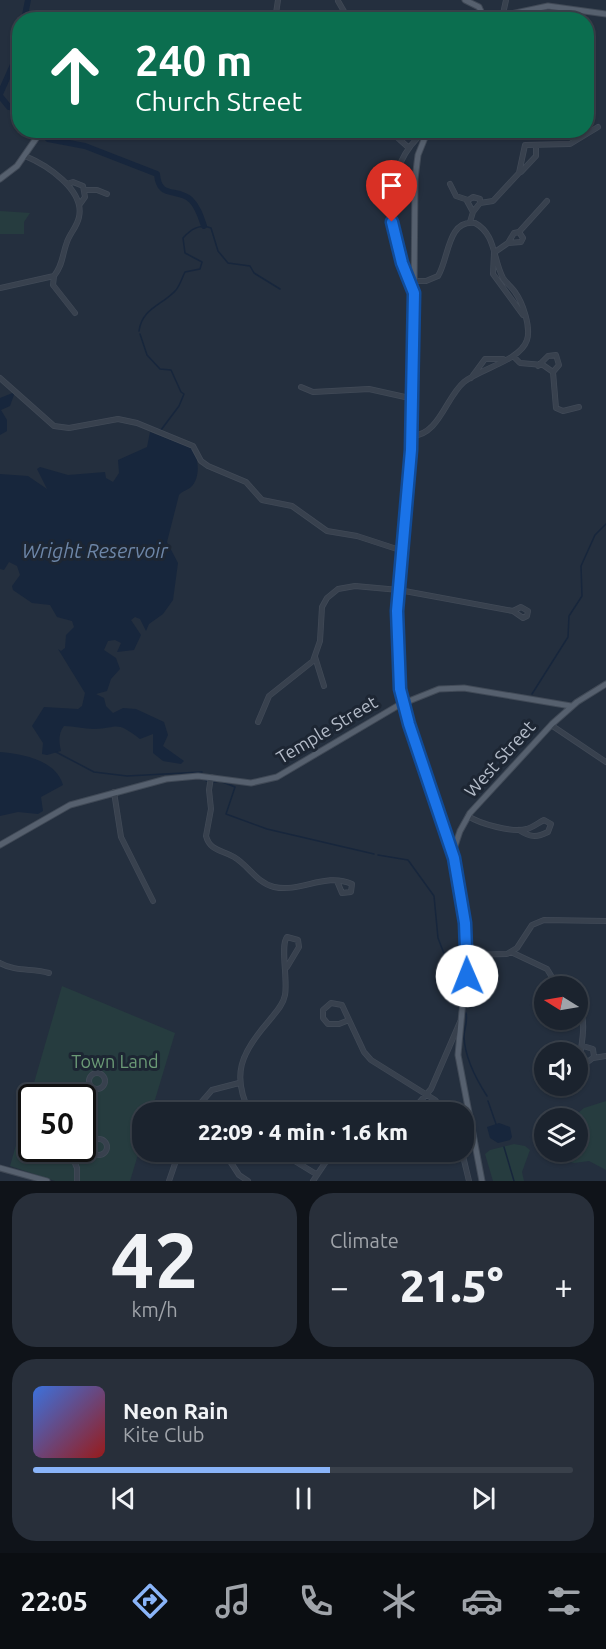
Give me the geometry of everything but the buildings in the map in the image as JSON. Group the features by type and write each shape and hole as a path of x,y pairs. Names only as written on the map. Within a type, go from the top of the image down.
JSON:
{"main road":[{"path":"465,0 479,8 481,12"},
{"path":"514,12 548,6 592,12"},
{"path":"0,179 25,156 37,138"},
{"path":"425,138 416,170 414,399 399,590 397,656 402,703 454,858"},
{"name":"West Street","path":"461,1021 467,955 465,923 454,858 459,832 468,816 551,725 571,706 606,684"},
{"name":"Temple Street","path":"0,845 70,805 166,779 211,777 251,783 277,777 402,703 435,690 453,687 571,706"},
{"path":"448,838 459,832"},
{"path":"461,1021 460,1076 482,1181"},
{"path":"0,1168 47,1181"}],"street":[{"path":"594,130 598,127"},
{"path":"398,138 409,148"},
{"path":"414,293 402,263 392,222 395,180 399,165 409,148 419,138"},
{"path":"519,173 524,162 524,147 529,143 536,145 576,143 583,138"},
{"path":"470,222 473,212 480,203 493,201 534,160 536,145"},
{"path":"25,156 44,165 67,184 77,195 80,204 79,218 66,243 63,262 54,276 52,285 75,313"},
{"path":"67,184 76,182 85,190 97,190 107,194"},
{"path":"450,183 456,195 468,200 476,197 480,203"},
{"path":"80,204 85,197 85,190"},
{"path":"468,200 473,212"},
{"path":"508,243 514,233 519,232 547,201"},
{"path":"414,281 426,281 438,276 453,234 458,227 470,222 484,229 504,280 516,293 528,327 527,340 513,357 485,359 471,378"},
{"path":"494,250 508,243 521,242 523,238 519,232"},
{"path":"0,288 54,276"},
{"path":"538,366 548,356 556,355 559,365 553,372"},
{"path":"513,357 520,363 547,366 553,372 556,408 563,411 579,407"},
{"path":"412,436 429,429 459,387 505,359"},
{"path":"0,378 54,426 66,428 122,419 137,423 193,446 201,461 246,482 262,500 292,506 327,531 357,536 403,551"},
{"path":"301,387 313,392 369,389 414,399"},
{"path":"324,686 315,657 322,607 335,590 355,586 399,590 513,611"},
{"path":"258,722 269,696 306,668 315,657"},
{"path":"551,725 606,762"},
{"path":"211,777 209,794 212,808 206,836 213,847 234,856 262,881 274,887 325,879 337,880"},
{"path":"114,792 121,837 153,902"},
{"path":"468,816 487,826 519,830 532,828 544,820 551,824 548,832 537,836 530,836 519,830"},
{"path":"511,952 532,926 543,920 606,921"},
{"path":"246,1102 239,1083 245,1053 251,1041 284,1000 287,967 283,944 287,937 294,937 298,940 299,947 287,967"},
{"path":"467,955 511,952 547,969 551,976"},
{"path":"0,963 13,969 35,969 49,974"},
{"path":"349,1020 337,1025 328,1024 323,1018 323,1010 329,1004 338,1002 345,1009 364,1052 371,1060 436,1102"},
{"name":"West Street","path":"421,1102 427,1096 461,1021"},
{"path":"588,1047 592,1048 593,1058"},
{"path":"588,1061 606,1056"},
{"path":"202,1102 212,1090 239,1083"},
{"path":"74,1162 77,1181"},
{"path":"169,1181 176,1162"},
{"path":"229,1162 238,1178 248,1181"},
{"path":"296,1162 316,1174"},
{"path":"313,1181 316,1174 329,1162"},
{"path":"464,1162 469,1181"}],"green space":[{"path":"0,211 30,213 24,222 24,234 0,234"},
{"name":"Town Land","path":"62,986 175,1033 154,1102 132,1102 132,1162 136,1162 130,1181 55,1181 10,1166 18,1138 18,1162 96,1162 96,1084 34,1084"},
{"path":"606,1101 606,1170 588,1161 588,1108 584,1108"},
{"path":"514,1144 525,1146 530,1150 522,1172 524,1181 493,1181 485,1154 490,1150"}],"water":[{"path":"15,392 10,406 1,410 7,420 7,431 0,435 0,398"},
{"name":"Wright Reservoir","path":"150,432 194,449 197,463 194,483 179,495 167,542 178,563 173,600 163,614 149,624 146,631 140,619 135,617 131,620 141,635 134,650 117,652 121,643 115,640 108,641 104,650 116,658 120,669 111,679 107,691 96,694 104,698 106,706 113,713 123,708 136,709 164,722 168,735 163,746 184,761 181,764 163,761 153,753 153,734 140,739 126,729 117,726 94,729 64,726 59,741 61,751 42,754 43,743 32,726 44,707 78,709 82,706 85,693 58,649 61,651 65,648 66,635 74,627 72,621 57,617 50,605 32,603 13,590 12,586 20,575 17,566 9,562 4,570 0,569 0,474 28,476 47,489 37,469 40,467 68,475 105,472 106,478 113,482 119,473 118,460 147,447"},
{"path":"0,752 19,754 38,760 59,776 63,785 41,797 43,811 38,814 18,812 0,816"},
{"path":"499,1123 510,1127 512,1137 510,1140 498,1143 490,1138 487,1127"}],"waterway":[{"path":"26,12 28,0"},
{"path":"0,94 12,67"},
{"path":"0,96 9,107 12,107"},
{"path":"47,138 85,146 157,174 161,187 191,200 204,226"},
{"path":"139,331 144,317 176,290 185,272 200,269 202,262 185,253 183,238 199,227 211,228 218,251 228,263 250,266 254,273 280,289"},
{"path":"140,334 147,355 160,369 171,370 184,394 179,406 161,430"},
{"path":"532,694 568,637 569,616 582,596 581,566 595,535 606,524"},
{"path":"56,752 94,772 127,776 202,772"},
{"path":"214,782 220,781 235,787 226,814 267,829 374,854"},
{"path":"378,855 408,860 434,896 438,938 460,995 459,1010"},
{"path":"466,1013 464,1037 466,1053 475,1076 487,1096"},
{"path":"488,1101 496,1124"},
{"path":"504,1147 514,1181"}],"route":[{"path":"392,222 402,263 414,293 411,450 397,611 400,689 402,703 454,858 455,877 465,923 467,976"}]}
